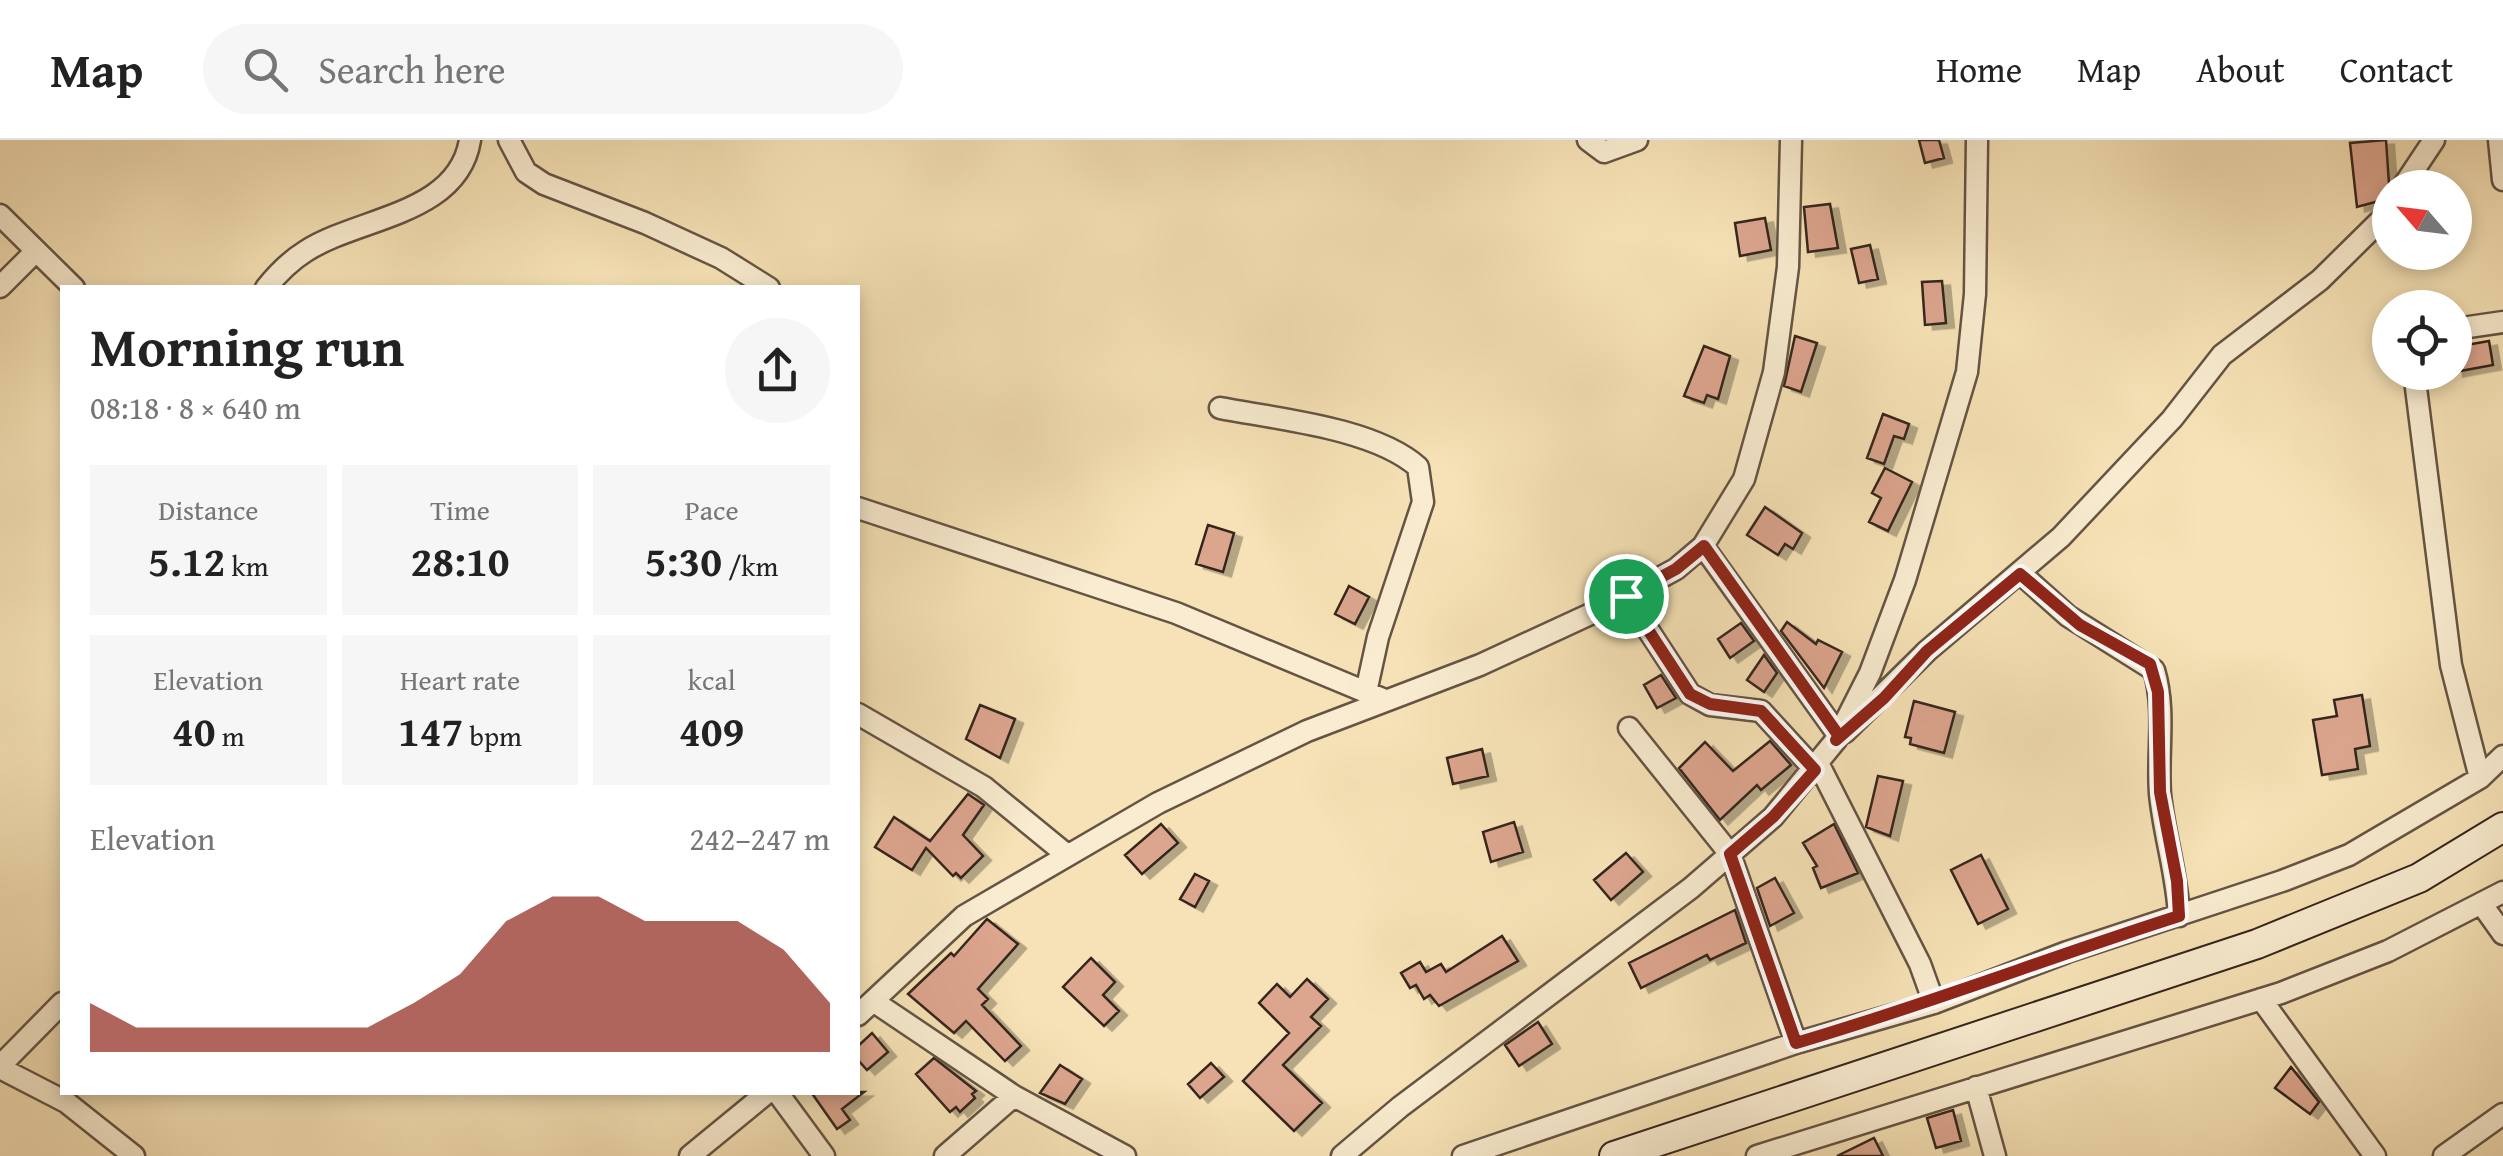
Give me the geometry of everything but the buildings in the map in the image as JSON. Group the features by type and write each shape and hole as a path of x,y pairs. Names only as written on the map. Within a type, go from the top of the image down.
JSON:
{"main road":[{"path":"1614,1156 2256,944 2420,878 2503,827"}],"street":[{"path":"269,285 308,250 420,204 460,172 470,140"},
{"path":"509,140 526,172 544,184 644,222 722,258 763,285"},
{"path":"1588,140 1604,152 1637,140"},
{"path":"1125,1156 865,1008 964,916 1158,803 1376,696 1480,665 1626,596 1676,569 1704,546 1744,478 1774,372 1786,285 1791,140"},
{"path":"1342,1156 1730,854 1773,817 1838,738 1870,673 1905,580 1966,372 1976,294 1977,140"},
{"path":"2414,170 2434,140"},
{"path":"2499,140 2503,180"},
{"path":"0,215 71,285"},
{"path":"1838,738 1884,698 1927,651 2020,574 2120,476 2222,354 2320,280 2372,229"},
{"path":"0,287 36,251"},
{"path":"2494,323 2503,308"},
{"path":"2416,390 2451,665 2480,778"},
{"path":"1220,408 1312,426 1404,454 1418,466 1423,502 1384,618 1376,696"},
{"path":"860,509 1176,613 1376,696"},
{"path":"1704,546 1838,738"},
{"path":"2020,574 2068,616 2154,670 2160,792 2177,881 2179,916"},
{"path":"1626,596 1690,694 1710,704 1761,711 1817,768 1906,934 1934,1003"},
{"path":"860,715 984,787 1067,855"},
{"path":"1629,728 1730,854 1796,1043"},
{"path":"1464,1156 1796,1043 1934,1003 2067,952 2349,856 2480,778 2503,756"},
{"path":"1757,1156 1782,1152 2261,999 2388,951 2483,906 2503,892"},
{"path":"2483,906 2503,934"},
{"path":"2261,999 2370,1154"},
{"path":"60,1005 0,1067 66,1102 134,1156"},
{"path":"1976,1087 1996,1156"},
{"path":"690,1156 764,1095"},
{"path":"779,1095 824,1156"},
{"path":"945,1156 1014,1096"},
{"path":"2444,1156 2503,1114"}],"route":[{"path":"1704,546 1839,736 1836,740 1884,698 1927,651 2020,574 2080,625 2142,659 2154,670 2160,792 2177,881 2179,916 2067,952 1934,1003 1796,1043 1730,854 1773,817 1815,770 1761,711 1752,706 1710,704 1690,694 1626,596 1676,569 1704,546"}]}
